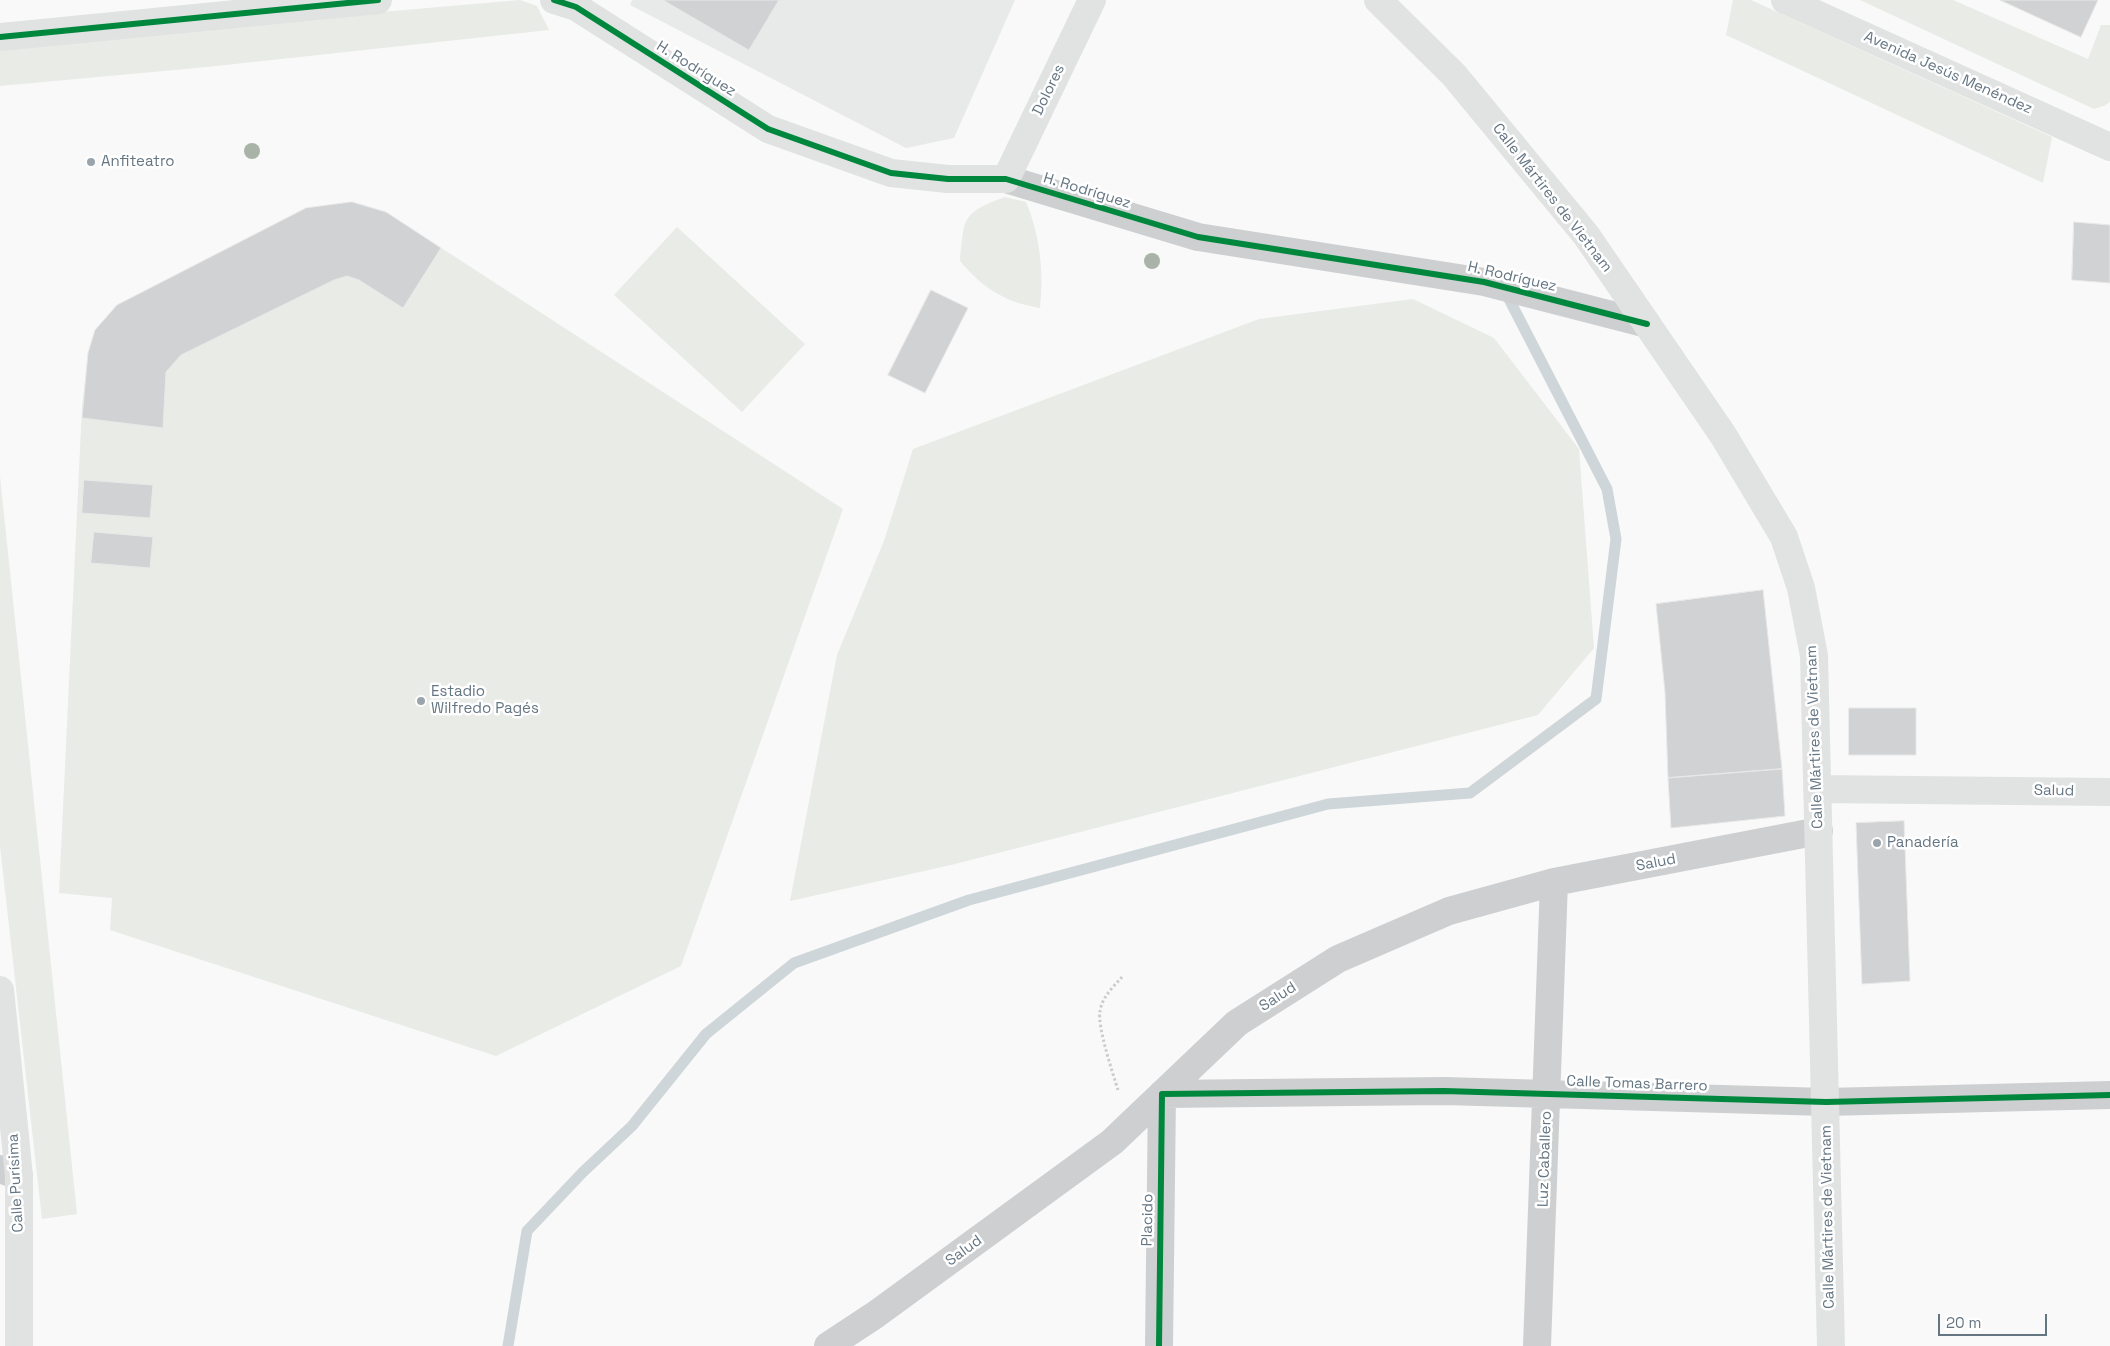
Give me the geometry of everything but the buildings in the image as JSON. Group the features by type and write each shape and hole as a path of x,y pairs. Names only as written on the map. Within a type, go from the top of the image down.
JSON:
{"main road":[{"path":"0,37 378,0"},
{"name":"H. Rodríguez","path":"554,0 576,7 768,129 891,174 948,179 1006,179"},
{"name":"Dolores","path":"1006,179 1092,0"},
{"name":"Calle Mártires de Vietnam","path":"1378,0 1454,75 1586,235 1723,435 1784,537 1801,588 1814,656 1831,1346"},
{"name":"Avenida Jesús Menéndez","path":"1785,0 2110,147"},
{"name":"Salud","path":"1817,789 2110,792"},
{"name":"Calle Purísima","path":"0,990 19,1346"}],"street":[{"name":"H. Rodríguez","path":"1006,179 1198,238 1484,282 1647,324"},
{"name":"Salud","path":"828,1346 875,1315 1112,1142 1237,1023 1338,959 1449,911 1554,882 1819,831"},
{"name":"Luz Caballero","path":"1537,1346 1554,882"},
{"name":"Calle Tomas Barrero","path":"1162,1094 1444,1091 1826,1102 2110,1096"},
{"name":"Placido","path":"1159,1346 1162,1094"}],"path":[{"path":"1123,976 1106,996 1099,1012 1105,1046 1128,1126"}],"shaded area":[{"path":"520,0 537,6 549,30 207,67 0,86 0,45"},
{"path":"632,0 1015,0 954,138 906,148 630,5"},
{"path":"1733,0 1751,0 2052,137 2043,183 1726,35"},
{"path":"1860,0 1953,0 2088,59 2101,25 2110,25 2110,102 2094,109"},
{"path":"1005,197 1026,202 1035,227 1041,267 1040,308 1005,298 977,279 960,261 963,235 968,218 980,208"},
{"name":"Estadio Wilfredo Pagés","path":"352,202 386,212 843,509 681,966 496,1056 110,930 112,898 59,893 82,407 88,353 95,330 117,305 306,208"},
{"path":"677,227 805,344 742,412 614,295"},
{"path":"1413,299 1494,338 1579,449 1594,648 1538,715 951,865 790,901 837,655 884,541 913,449 1259,319"},
{"path":"0,476 77,1214 42,1219 0,846"}],"waterway":[{"path":"508,1346 527,1231 583,1172 632,1126 706,1034 794,963 969,900 1328,804 1470,793 1596,699 1616,539 1607,489 1509,299"}],"cycle path":[{"path":"0,37 378,0"},
{"path":"554,0 576,7 768,129 891,173 948,179 1006,179 1198,237 1484,282 1647,324"},
{"path":"1159,1346 1162,1094 1444,1091 1826,1102 2110,1095"}],"place":[{"name":"Anfiteatro","path":"91,162"},
{"name":"Estadio Wilfredo Pagés","path":"421,701"},
{"name":"Panadería","path":"1877,843"}]}
